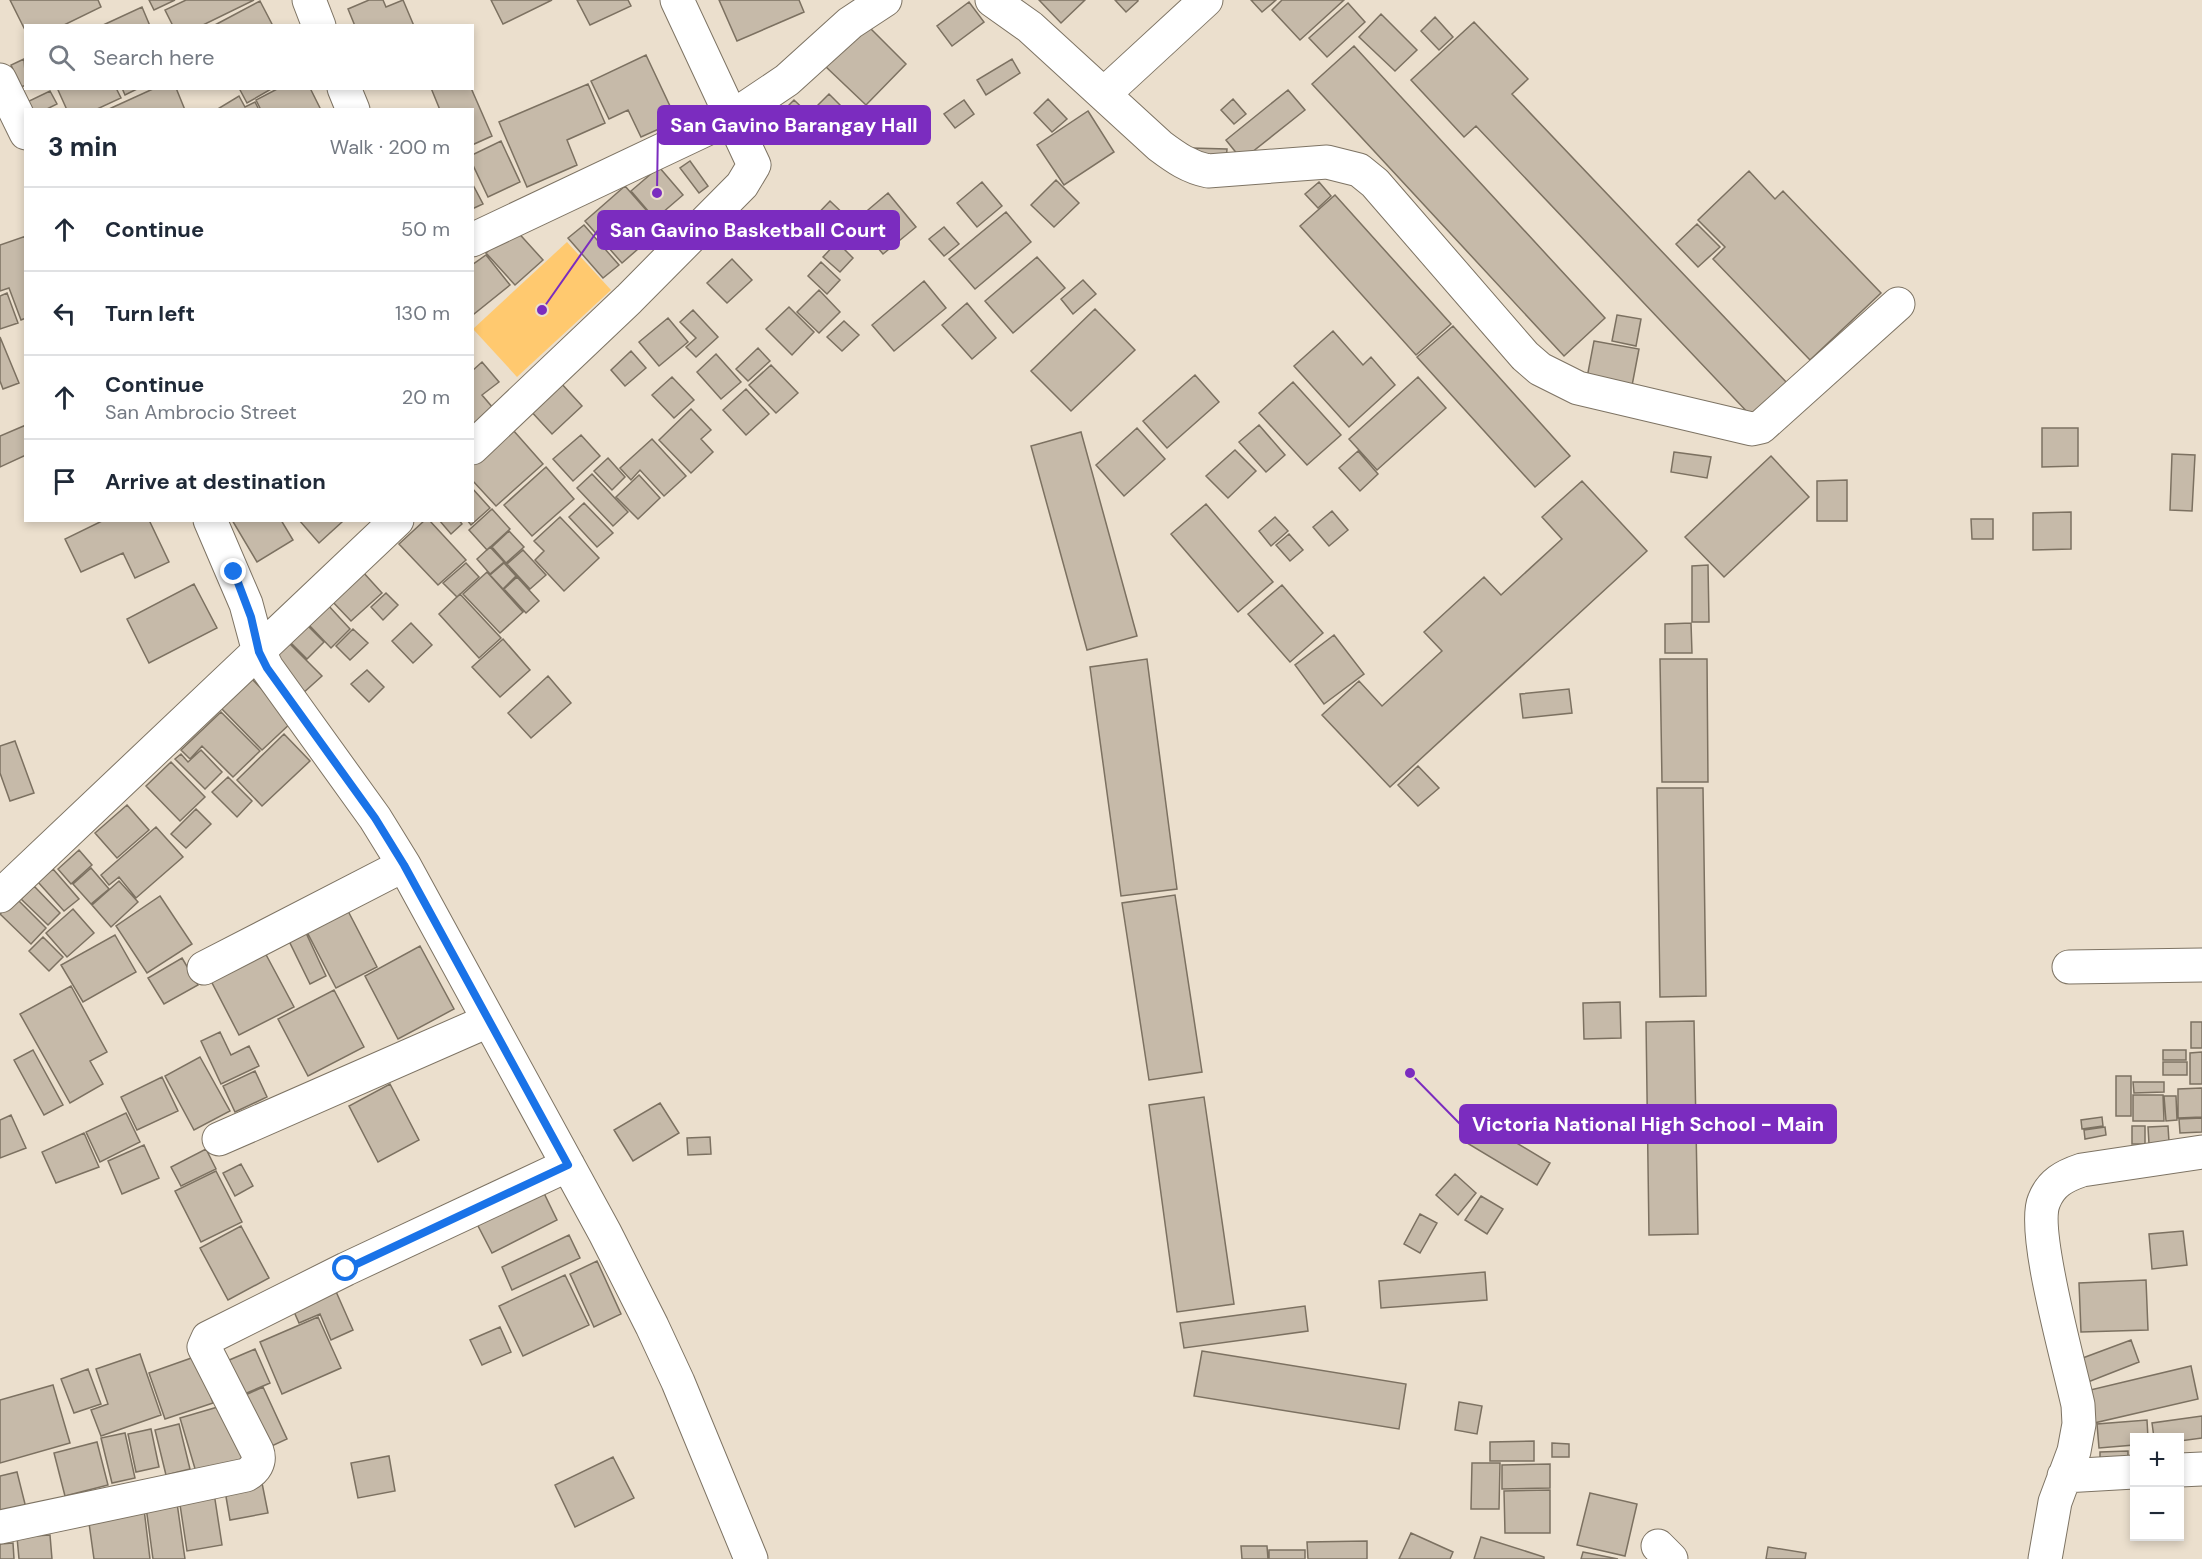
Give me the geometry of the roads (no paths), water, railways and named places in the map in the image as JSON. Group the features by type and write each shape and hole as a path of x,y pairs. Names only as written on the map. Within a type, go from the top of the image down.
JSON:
{"street":[{"path":"309,0 318,24"},
{"path":"474,446 742,185 754,165 677,0"},
{"path":"474,239 732,117 787,80 850,23 885,0"},
{"path":"992,0 1030,27 1160,146 1179,161 1193,168 1208,171 1326,162 1359,170 1375,183 1525,356 1540,369 1578,388 1752,429 1761,427 1898,304"},
{"path":"1104,94 1206,0"},
{"path":"0,80 24,130"},
{"path":"345,90 352,108"},
{"path":"211,522 246,604 259,652 277,682 375,818 404,865 605,1233 678,1382 751,1559"},
{"path":"0,896 395,522"},
{"path":"204,968 404,865"},
{"path":"2069,967 2202,966"},
{"path":"219,1139 488,1021"},
{"path":"2045,1559 2055,1502 2074,1451 2079,1424 2078,1405 2043,1246 2042,1203 2050,1189 2063,1177 2082,1170 2202,1152"},
{"path":"0,1527 246,1475 251,1472 256,1468 259,1456 204,1347 208,1338 346,1269 568,1165"},
{"path":"2184,1470 2202,1469"},
{"path":"2064,1476 2130,1472"}],"place":[{"name":"San Gavino Barangay Hall","path":"657,193"},
{"name":"San Gavino Basketball Court","path":"542,310"},
{"name":"Victoria National High School - Main","path":"1410,1073"}]}
